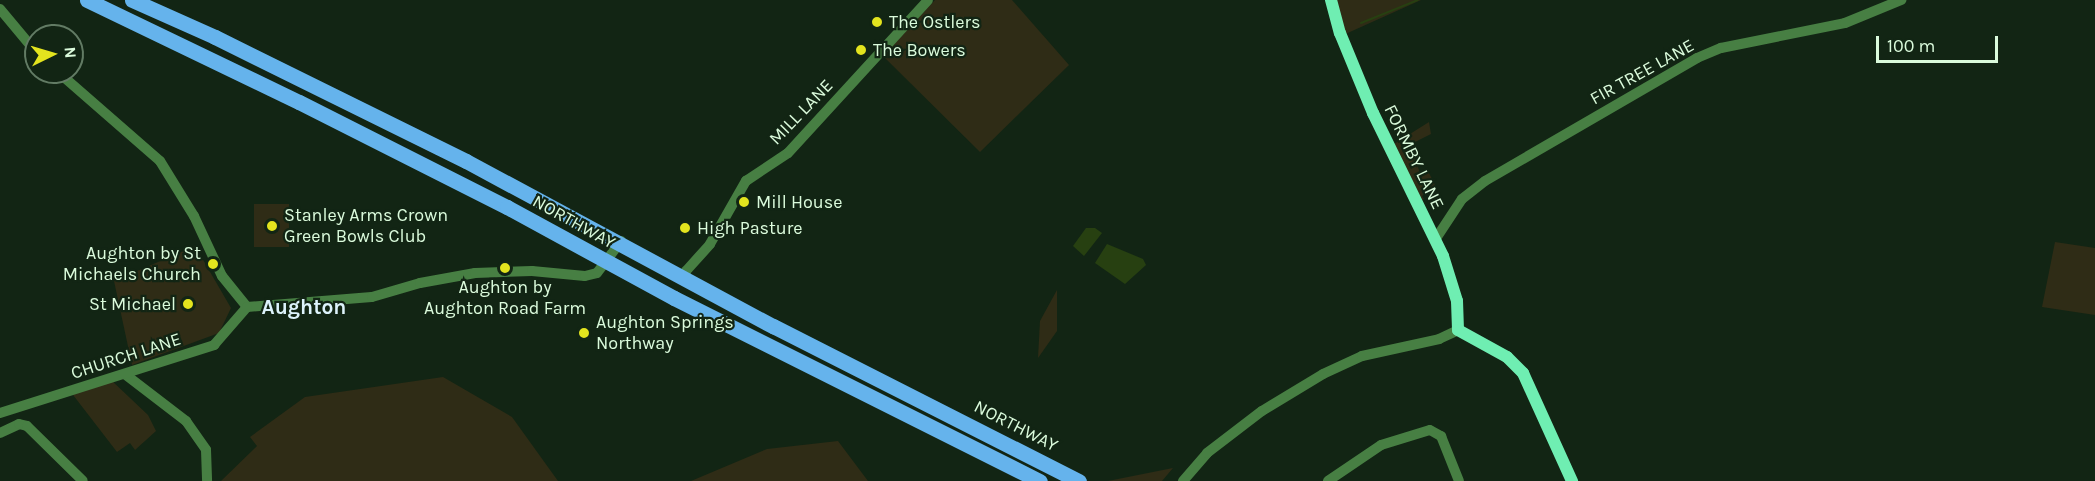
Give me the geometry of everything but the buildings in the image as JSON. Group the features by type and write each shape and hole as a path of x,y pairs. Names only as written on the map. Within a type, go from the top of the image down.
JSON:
{"highway":[{"name":"NORTHWAY","path":"87,0 485,196 674,298 1040,481"},
{"name":"NORTHWAY","path":"132,0 343,99 1079,481"},
{"path":"674,298 685,278"}],"main road":[{"name":"FORMBY LANE","path":"1331,0 1340,33 1373,113 1435,240 1457,301 1458,330"},
{"path":"1458,330 1519,367 1535,393 1572,481"}],"street":[{"name":"MILL LANE","path":"685,278 686,271 710,244 746,181 788,153 928,0"},
{"name":"FIR TREE LANE","path":"1435,240 1462,199 1485,181 1697,58 1720,48 1845,23 1901,0"},
{"path":"0,9 24,38"},
{"path":"72,84 160,161 194,216 222,276 247,307 372,297 420,283 474,273 532,271 585,276 597,273 621,242"},
{"name":"CHURCH LANE","path":"0,413 126,375 214,345 247,307"},
{"path":"1183,481 1207,453 1262,411 1323,374 1362,356 1439,339 1458,330"},
{"path":"126,375 186,421 206,450 207,481"},
{"path":"0,433 19,424 27,426 83,481"},
{"path":"1328,481 1381,445 1430,430 1443,439 1449,463 1459,481"}],"shaded area":[{"path":"935,0 1012,0 1069,65 980,152 883,56"},
{"path":"1334,0 1421,0 1341,36"},
{"path":"1429,122 1431,134 1409,145 1421,175 1429,173 1436,187 1422,196 1424,199 1420,202 1394,144"},
{"name":"Stanley Arms Crown Green Bowls Club","path":"254,204 289,204 289,247 254,247"},
{"path":"1086,228 1095,228 1102,233 1084,256 1073,246"},
{"path":"2055,242 2095,248 2095,315 2042,307"},
{"path":"1107,244 1143,259 1146,265 1125,284 1095,263"},
{"path":"195,246 231,308 219,333 132,365 114,281"},
{"path":"1057,290 1057,331 1038,358 1040,321"},
{"path":"443,377 512,417 558,481 221,481 257,446 250,437 305,397"},
{"path":"110,379 148,415 156,431 135,450 130,443 117,452 70,391"},
{"path":"838,441 868,481 691,481 767,449"},
{"path":"1173,468 1162,481 1108,481"}],"waterway":[{"path":"1361,23 1418,0"}],"place":[{"name":"The Ostlers","path":"877,22"},
{"name":"The Bowers","path":"861,50"},
{"name":"Mill House","path":"744,202"},
{"name":"Stanley Arms Crown Green Bowls Club","path":"272,226"},
{"name":"High Pasture","path":"685,228"},
{"name":"Aughton by St Michaels Church","path":"213,264"},
{"name":"Aughton by Aughton Road Farm","path":"505,268"},
{"name":"St Michael","path":"188,304"},
{"name":"Aughton Springs Northway","path":"584,333"}],"district":[{"name":"Aughton","path":"304,307"}]}
